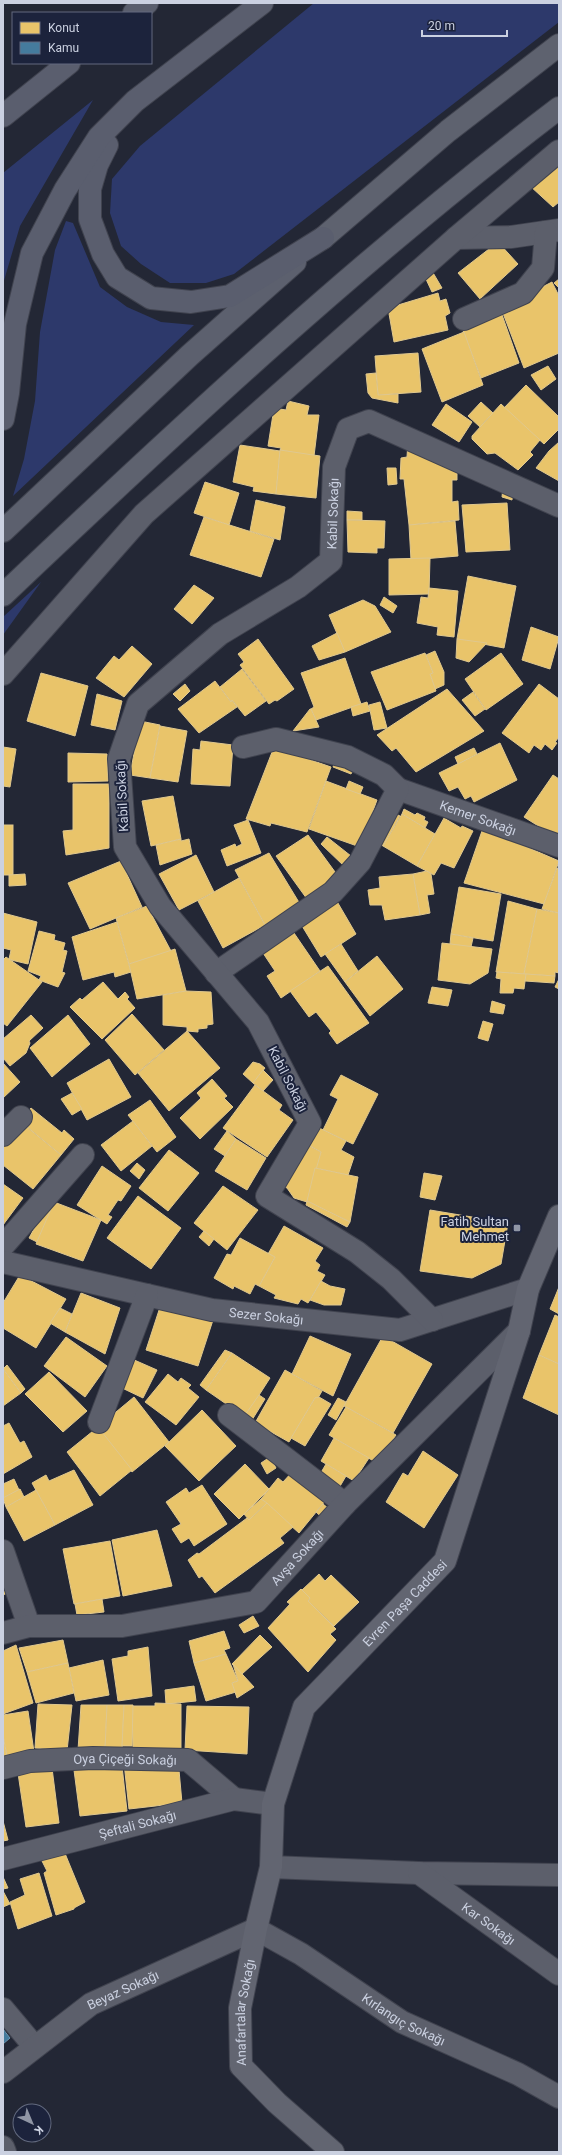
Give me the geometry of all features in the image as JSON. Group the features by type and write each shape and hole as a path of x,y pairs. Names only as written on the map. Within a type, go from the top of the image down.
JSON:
{"highway":[{"path":"135,12 147,3"},
{"path":"3,419 8,393 15,324 32,253 65,190 99,137 135,101 262,3"},
{"path":"3,116 68,64"},
{"path":"135,101 111,135 97,165 90,190 90,219 103,254 117,276 151,298 191,302 230,296 323,238"},
{"path":"3,531 184,360 323,238"}],"main road":[{"path":"323,238 448,131 559,45"},
{"path":"3,595 138,466 274,343 476,171 559,108"},
{"name":"Evren Paşa Caddesi","path":"256,1929 271,1867 273,1804 304,1707 445,1561 519,1331 528,1289 559,1216"},
{"name":"Anafartalar Sokağı","path":"256,1929 240,2008 241,2066 277,2103 333,2152"}],"street":[{"path":"3,674 144,514 456,238 559,151"},
{"path":"456,238 511,237 552,231 542,268 523,293 464,319"},
{"name":"Kabil Sokağı","path":"432,1320 391,1279 357,1252 267,1196 310,1123 258,1022 160,906 125,847 119,758 138,704 220,634 298,587 331,561 334,467 348,429 369,421 559,506"},
{"path":"216,972 333,892 360,862 398,789 384,775 348,757 276,739 243,747"},
{"name":"Kemer Sokağı","path":"398,789 559,846"},
{"path":"3,1135 21,1117"},
{"path":"3,1246 83,1155"},
{"name":"Sezer Sokağı","path":"3,1262 212,1310 400,1330 528,1289"},
{"path":"99,1422 148,1295"},
{"name":"Avşa Sokağı","path":"3,1633 29,1626 122,1626 256,1602 345,1504 519,1331"},
{"path":"230,1415 345,1504"},
{"path":"3,1551 29,1626"},
{"name":"Oya Çiçeği Sokağı","path":"3,1768 30,1761 93,1758 188,1760 234,1799"},
{"name":"Şeftali Sokağı","path":"3,1859 234,1799 273,1804"},
{"path":"271,1867 419,1873 559,1875"},
{"name":"Kar Sokağı","path":"419,1873 559,1974"},
{"name":"Beyaz Sokağı","path":"3,2072 34,2046 91,2004 256,1929"},
{"name":"Kırlangıç Sokağı","path":"256,1929 301,1954 402,2022 518,2074 559,2097"},
{"path":"3,2009 34,2046"},
{"path":"3,2147 5,2152"}],"shaded area":[{"path":"314,3 559,3 559,22 234,274 206,283 170,283 141,264 121,246 110,213 112,179 140,146"},
{"path":"93,100 20,226 3,284 3,173"},
{"path":"66,221 73,223 100,287 127,307 161,322 194,325 13,496 24,459 35,401 40,332 55,250"},
{"path":"41,582 3,635 3,617"}],"building: Konut":[{"path":"559,154 559,202 553,207 529,185"},
{"path":"498,242 518,264 480,299 458,273"},
{"path":"432,271 442,288 432,292 425,277"},
{"path":"559,279 559,288 554,283"},
{"path":"552,282 559,296 559,353 524,368 501,308"},
{"path":"438,293 440,301 446,299 450,313 445,316 448,330 394,342 388,308"},
{"path":"501,312 519,363 481,378 462,328"},
{"path":"464,332 483,385 442,402 422,349"},
{"path":"418,353 421,392 378,395 375,356"},
{"path":"548,366 556,379 541,390 531,375"},
{"path":"376,373 378,395 398,394 398,403 372,398 368,393 366,374"},
{"path":"526,385 559,417 559,429 544,444 504,408"},
{"path":"288,401 309,406 307,415 319,415 314,456 280,450 281,448 268,446 274,408 286,410"},
{"path":"481,402 493,413 480,427 468,416"},
{"path":"446,404 472,422 459,442 432,425"},
{"path":"501,404 540,440 530,452 533,455 518,470 495,453 487,454 472,439 472,436"},
{"path":"408,441 457,463 457,480 452,480 452,502 458,501 459,520 409,525 404,479 400,479 401,458 407,457"},
{"path":"559,442 559,481 536,468 549,451"},
{"path":"240,445 280,451 276,494 253,491 254,487 233,482"},
{"path":"280,450 320,456 316,498 276,494"},
{"path":"387,468 396,468 397,484 388,485"},
{"path":"205,482 239,493 229,525 194,513"},
{"path":"503,487 513,491 512,500 502,497"},
{"path":"256,500 285,507 280,540 250,531"},
{"path":"507,503 510,550 466,552 462,505"},
{"path":"347,511 362,512 362,520 347,520"},
{"path":"204,517 274,539 261,577 190,555"},
{"path":"347,520 385,521 384,548 377,548 377,553 348,552"},
{"path":"455,521 458,556 411,560 409,525"},
{"path":"430,558 429,594 389,595 389,559"},
{"path":"468,576 516,586 504,648 457,639"},
{"path":"194,585 214,598 192,624 174,609"},
{"path":"429,588 458,591 454,637 437,635 438,627 417,623 421,597 428,598"},
{"path":"384,597 397,606 393,613 380,605"},
{"path":"363,600 375,606 391,632 345,652 329,615"},
{"path":"531,627 559,637 550,669 522,660"},
{"path":"337,633 345,652 319,660 312,646"},
{"path":"258,639 294,689 277,701 275,700 269,704 240,665 244,662 238,654"},
{"path":"457,639 487,643 469,662 456,658"},
{"path":"132,646 152,664 124,697 96,678 114,656 119,660"},
{"path":"435,651 444,672 444,685 435,689 430,674 433,673 426,655"},
{"path":"425,653 433,673 430,674 436,691 387,710 371,672"},
{"path":"501,653 523,684 486,710 465,679"},
{"path":"345,658 361,704 316,720 311,709 314,707 301,673"},
{"path":"242,669 266,701 245,716 232,700 231,702 220,687"},
{"path":"41,673 88,686 75,736 27,721"},
{"path":"215,681 231,702 232,700 237,707 199,733 178,709"},
{"path":"185,684 190,691 180,701 173,694"},
{"path":"539,684 559,699 559,737 552,750 545,744 541,750 534,745 529,753 502,733"},
{"path":"447,689 484,731 416,772 396,748 392,751 377,735"},
{"path":"473,692 485,709 475,716 462,700"},
{"path":"97,694 122,701 115,730 91,725"},
{"path":"367,702 370,711 353,716 351,707"},
{"path":"380,702 387,728 374,730 369,705"},
{"path":"310,709 319,727 293,731"},
{"path":"140,721 160,725 150,778 130,775"},
{"path":"160,726 187,731 178,782 150,778"},
{"path":"201,741 233,745 230,786 191,784 193,749 200,750"},
{"path":"500,743 517,780 474,802 471,796 465,799 458,787 449,791 439,773"},
{"path":"3,747 16,749 10,787 3,786"},
{"path":"274,747 331,767 307,832 271,823 270,826 246,819"},
{"path":"474,748 477,754 458,764 455,757"},
{"path":"68,753 107,754 108,781 68,782"},
{"path":"339,753 358,760 351,774 333,767"},
{"path":"553,775 559,779 559,839 524,817"},
{"path":"326,781 377,800 360,847 309,829"},
{"path":"349,781 363,787 360,794 346,789"},
{"path":"73,784 109,784 109,848 66,855 63,831 73,830"},
{"path":"173,796 181,839 151,846 142,801"},
{"path":"404,809 415,815 417,813 425,817 424,820 428,822 425,828 402,814"},
{"path":"396,814 400,816 383,846 380,844"},
{"path":"402,814 435,834 417,866 383,846"},
{"path":"444,818 461,828 462,826 473,831 454,868 441,863 434,875 417,866"},
{"path":"248,820 261,853 227,866 221,850 235,844 236,847 242,844 234,825"},
{"path":"3,825 13,825 13,875 3,875"},
{"path":"483,828 559,861 544,904 464,883"},
{"path":"308,835 338,876 307,899 276,856"},
{"path":"327,837 351,856 344,866 321,844"},
{"path":"181,839 181,841 189,839 192,854 160,865 156,845"},
{"path":"269,853 300,904 265,925 235,870"},
{"path":"196,855 214,892 179,910 159,874"},
{"path":"121,861 142,907 90,929 68,883"},
{"path":"557,868 559,869 559,913 542,909"},
{"path":"427,871 431,874 434,894 427,895 430,913 420,915 413,874"},
{"path":"25,874 26,885 9,886 9,875"},
{"path":"413,874 420,915 385,920 382,905 370,905 368,890 380,888 379,877"},
{"path":"239,878 265,925 223,948 198,901"},
{"path":"459,887 501,894 493,941 451,934"},
{"path":"335,898 356,934 321,957 299,921"},
{"path":"508,901 537,909 524,974 496,972"},
{"path":"147,906 171,951 129,964 116,918"},
{"path":"537,909 559,913 559,973 555,972 555,976 524,974"},
{"path":"3,913 37,922 28,964 9,959 11,950 3,948"},
{"path":"117,922 131,972 115,977 114,972 83,980 72,937"},
{"path":"39,931 55,935 54,940 65,943 63,950 67,951 62,972 65,973 58,987 39,980 41,976 28,971"},
{"path":"294,933 320,971 281,998 267,976 275,971 263,953"},
{"path":"451,934 473,938 471,947 450,944"},
{"path":"442,943 492,949 488,973 470,984 438,980"},
{"path":"341,944 358,971 345,982 325,954"},
{"path":"175,949 186,991 137,999 129,964"},
{"path":"377,956 403,989 370,1016 345,982"},
{"path":"6,957 42,982 7,1026 3,1023 3,960"},
{"path":"328,966 369,1023 337,1044 329,1033 331,1031 316,1012 309,1017 290,991"},
{"path":"497,972 526,974 524,989 514,988 513,993 500,993 501,979 496,978"},
{"path":"526,974 555,976 554,983 525,981"},
{"path":"559,979 559,989 555,987"},
{"path":"103,982 118,999 125,992 129,997 127,999 135,1008 102,1039 70,1007 80,998 82,1000"},
{"path":"432,987 452,990 448,1006 428,1003"},
{"path":"186,991 211,992 213,1024 207,1025 207,1028 198,1029 198,1032 187,1031 187,1027 163,1025 163,995"},
{"path":"492,1001 505,1005 503,1014 490,1012"},
{"path":"132,1014 164,1050 135,1075 105,1040"},
{"path":"31,1015 43,1028 29,1041 30,1043 26,1053 10,1066 3,1058 3,1039"},
{"path":"68,1015 90,1044 52,1077 30,1048"},
{"path":"483,1021 493,1024 488,1041 478,1038"},
{"path":"187,1031 220,1068 169,1111 138,1073"},
{"path":"109,1059 131,1097 87,1120 67,1083"},
{"path":"253,1062 260,1064 265,1068 253,1083 243,1074"},
{"path":"3,1063 20,1082 3,1098"},
{"path":"263,1070 273,1080 263,1091 253,1083"},
{"path":"341,1075 378,1094 353,1144 323,1130 338,1099 330,1095"},
{"path":"212,1079 227,1096 224,1098 233,1107 200,1139 180,1118 201,1098 197,1093"},
{"path":"255,1085 282,1105 279,1110 293,1120 267,1157 223,1128"},
{"path":"72,1093 82,1109 72,1115 61,1099"},
{"path":"150,1100 176,1137 157,1152 128,1115"},
{"path":"31,1108 62,1133 64,1130 74,1139 61,1155 20,1121"},
{"path":"133,1121 152,1146 121,1171 101,1145"},
{"path":"22,1123 61,1155 33,1189 3,1165 3,1146"},
{"path":"311,1124 346,1141 341,1150 354,1157 348,1175 315,1168 321,1152 303,1142"},
{"path":"227,1131 236,1139 225,1156 214,1149"},
{"path":"236,1139 266,1158 247,1190 215,1171"},
{"path":"304,1143 321,1152 307,1202 294,1198 287,1188 282,1185"},
{"path":"169,1150 199,1173 168,1211 139,1188"},
{"path":"137,1163 145,1170 139,1179 130,1171"},
{"path":"102,1166 131,1186 121,1201 118,1200 108,1215 112,1217 107,1224 77,1205"},
{"path":"315,1168 358,1177 350,1222 307,1201"},
{"path":"424,1173 442,1176 435,1200 420,1197"},
{"path":"3,1184 23,1198 3,1225"},
{"path":"223,1186 258,1210 227,1250 194,1223"},
{"path":"138,1196 181,1228 151,1269 107,1238"},
{"path":"307,1201 350,1222 347,1227 306,1205"},
{"path":"49,1202 54,1204 37,1242 29,1238"},
{"path":"54,1202 101,1220 83,1261 36,1244"},
{"path":"430,1210 508,1223 501,1264 472,1278 420,1271"},
{"path":"284,1226 323,1248 315,1261 320,1265 317,1271 325,1275 308,1303 301,1299 298,1304 274,1298 276,1295 259,1286 275,1257 268,1254"},
{"path":"204,1231 214,1239 209,1246 199,1237"},
{"path":"240,1238 275,1257 259,1286 255,1284 250,1294 234,1286 233,1289 214,1278 227,1254 231,1255"},
{"path":"20,1275 66,1299 36,1348 3,1328 3,1303"},
{"path":"321,1281 330,1286 345,1289 341,1305 324,1305 310,1300"},
{"path":"559,1287 559,1314 550,1309"},
{"path":"81,1293 120,1308 105,1354 65,1332"},
{"path":"162,1301 214,1317 198,1366 146,1350"},
{"path":"60,1308 72,1314 65,1332 50,1323"},
{"path":"555,1315 559,1317 559,1364 539,1355"},
{"path":"310,1336 351,1354 333,1396 292,1374"},
{"path":"383,1336 432,1364 393,1433 344,1406"},
{"path":"66,1337 107,1366 85,1397 44,1366"},
{"path":"225,1350 232,1353 206,1390 200,1385"},
{"path":"232,1353 270,1378 245,1417 206,1390"},
{"path":"539,1355 559,1364 559,1415 523,1398"},
{"path":"132,1359 157,1370 143,1398 120,1387"},
{"path":"7,1365 25,1389 21,1393 3,1369"},
{"path":"3,1369 21,1393 3,1406"},
{"path":"285,1370 322,1391 318,1398 315,1398 289,1442 255,1423"},
{"path":"49,1372 87,1411 63,1432 25,1394"},
{"path":"168,1374 178,1382 181,1378 191,1385 188,1388 199,1397 176,1425 145,1402"},
{"path":"259,1395 265,1399 252,1420 245,1415"},
{"path":"134,1397 169,1442 132,1472 98,1427"},
{"path":"319,1397 331,1404 305,1446 291,1438 315,1398"},
{"path":"338,1398 346,1402 336,1420 328,1415"},
{"path":"346,1407 396,1435 377,1463 329,1435"},
{"path":"202,1410 236,1446 199,1481 165,1446"},
{"path":"9,1423 20,1443 24,1441 32,1457 3,1474 3,1426"},
{"path":"98,1427 132,1470 100,1496 67,1452"},
{"path":"334,1438 369,1458 354,1481 321,1461"},
{"path":"423,1451 458,1475 424,1528 386,1502 403,1473 408,1476"},
{"path":"270,1457 276,1468 267,1474 261,1463"},
{"path":"245,1464 269,1489 239,1519 214,1494"},
{"path":"326,1464 346,1476 339,1488 319,1476"},
{"path":"74,1470 93,1505 55,1525 32,1483 46,1475 49,1481"},
{"path":"293,1471 326,1500 299,1533 261,1499 278,1478 283,1482"},
{"path":"14,1479 19,1490 3,1498 3,1484"},
{"path":"202,1485 227,1524 194,1546 189,1538 181,1543 172,1529 181,1524 166,1502 186,1488 189,1493"},
{"path":"20,1489 24,1497 6,1507 3,1498"},
{"path":"36,1490 55,1525 24,1541 6,1507"},
{"path":"261,1499 267,1503 249,1520 244,1514"},
{"path":"267,1503 293,1527 280,1538 284,1543 215,1593 202,1576 199,1578 188,1560 197,1553 199,1554 247,1518 249,1520"},
{"path":"323,1504 334,1513 327,1522 316,1512"},
{"path":"157,1530 172,1586 123,1596 112,1540"},
{"path":"110,1541 120,1596 74,1604 63,1549"},
{"path":"319,1574 325,1581 331,1575 359,1602 334,1626 308,1601 310,1598 302,1590"},
{"path":"3,1583 7,1593 3,1595"},
{"path":"301,1589 310,1598 308,1601 336,1629 330,1634 336,1640 308,1672 268,1628 290,1604 287,1602"},
{"path":"102,1599 104,1612 77,1615 75,1604"},
{"path":"253,1616 259,1626 244,1633 239,1625"},
{"path":"224,1631 230,1648 224,1650 226,1654 194,1663 189,1641"},
{"path":"260,1635 272,1647 242,1674 232,1664"},
{"path":"63,1640 68,1663 27,1672 19,1648"},
{"path":"16,1645 33,1703 3,1714 3,1651"},
{"path":"148,1647 152,1696 118,1701 112,1659 128,1656 128,1651"},
{"path":"226,1654 238,1681 232,1683 236,1692 206,1701 194,1663"},
{"path":"103,1660 109,1695 76,1701 69,1668"},
{"path":"68,1663 74,1693 36,1703 27,1672"},
{"path":"233,1664 254,1687 237,1698 232,1683 238,1681"},
{"path":"194,1686 196,1701 166,1704 165,1690"},
{"path":"155,1703 181,1704 181,1750 133,1749 132,1706 155,1706"},
{"path":"38,1704 72,1705 67,1751 35,1748"},
{"path":"81,1705 107,1705 105,1750 78,1750"},
{"path":"107,1705 124,1705 122,1751 105,1750"},
{"path":"124,1705 133,1705 132,1746 122,1746"},
{"path":"187,1706 249,1707 247,1754 185,1750"},
{"path":"28,1711 34,1752 7,1756 3,1735 3,1715"},
{"path":"3,1736 7,1756 3,1758"},
{"path":"124,1763 179,1770 182,1803 129,1809"},
{"path":"122,1766 127,1811 80,1816 74,1770"},
{"path":"52,1768 59,1823 26,1827 18,1773"},
{"path":"3,1821 8,1840 3,1841"},
{"path":"64,1851 85,1902 74,1909 56,1915 44,1873 47,1871 41,1859"},
{"path":"39,1873 52,1916 18,1929 10,1902 25,1895 20,1879"},
{"path":"3,1877 8,1888 3,1889"},
{"path":"3,1891 10,1904 3,1907"}],"building: Kamu":[{"path":"3,2029 10,2038 3,2044"}],"place":[{"name":"Fatih Sultan Mehmet","path":"517,1228"}]}
